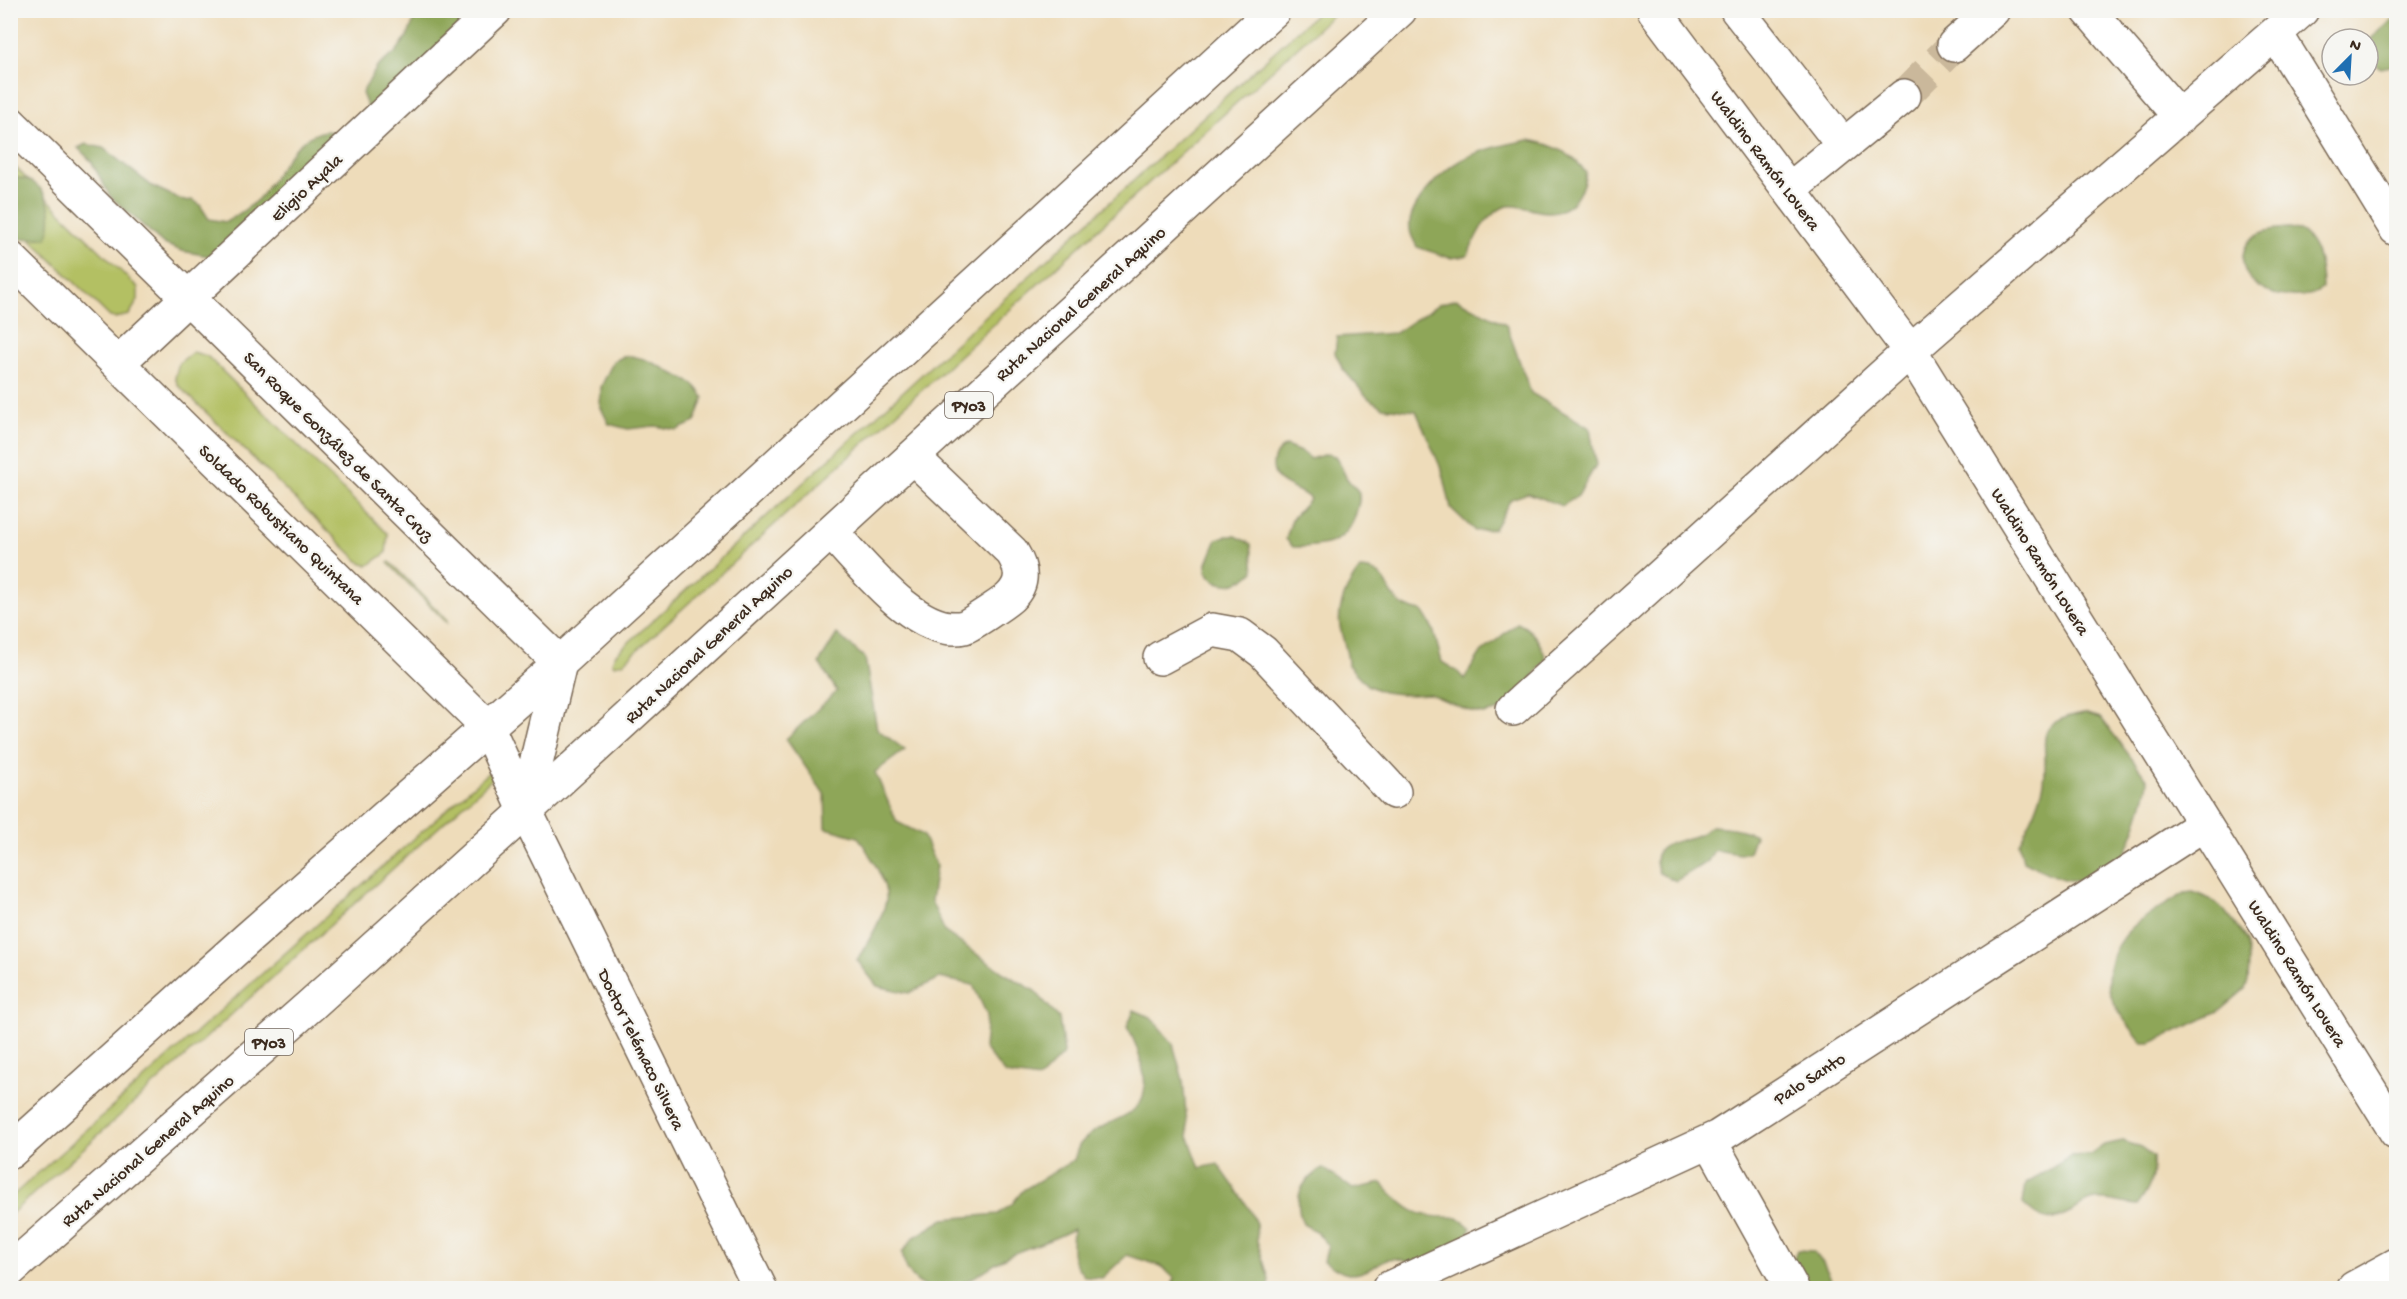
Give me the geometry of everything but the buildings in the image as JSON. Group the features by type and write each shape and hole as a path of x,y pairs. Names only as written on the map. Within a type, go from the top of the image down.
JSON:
{"main road":[{"name":"Eligio Ayala","path":"118,363 495,10"},
{"path":"10,1152 560,663 1274,10"},
{"name":"Ruta Nacional General Aquino","path":"10,1270 312,1004 1400,10"},
{"name":"Waldino Ramón Lovera","path":"1654,10 1910,351 2397,1132"},
{"path":"1737,10 1843,146"},
{"path":"1954,45 1993,10"},
{"path":"2088,10 2180,117"},
{"path":"1513,709 1910,351 2302,10"},
{"path":"2276,34 2397,229"},
{"path":"1789,190 1904,96"},
{"name":"San Roque González de Santa Cruz","path":"10,123 560,663"},
{"name":"Soldado Robustiano Quintana","path":"10,258 487,726 525,810"},
{"path":"831,532 901,605 939,626 965,627 1010,597 1021,581 1021,566 1012,552 913,457"},
{"path":"1160,658 1212,630 1240,635 1263,652 1394,792"},
{"path":"525,810 560,663"},
{"name":"Doctor Telémaco Silvera","path":"525,810 760,1288"},
{"name":"Palo Santo","path":"1389,1288 1710,1141 2204,824"},
{"path":"1710,1141 1792,1288"},
{"path":"2354,1288 2397,1265"}],"green space":[{"path":"1320,10 1337,11 623,663 614,665 612,662 615,655"},
{"path":"418,11 493,11 369,111 362,93 377,67 396,52 407,37"},
{"path":"2396,17 2396,65 2380,67 2380,31"},
{"path":"325,131 333,132 338,140 219,258 182,251 164,244 110,196 91,161 78,148 86,144 103,148 152,186 184,201 193,200 200,205 209,219 226,222 260,197 295,148 314,135"},
{"path":"1529,140 1561,150 1575,160 1586,173 1580,192 1570,205 1555,212 1514,206 1502,208 1489,217 1467,256 1450,258 1417,247 1410,231 1410,220 1420,200 1436,180 1453,165 1469,156 1494,147"},
{"path":"10,162 138,288 138,300 129,315 110,317 11,220"},
{"path":"11,178 32,182 46,196 50,216 47,238 11,239"},
{"path":"2289,228 2306,236 2316,251 2321,270 2322,289 2314,294 2290,296 2269,293 2253,282 2244,268 2244,251 2253,238 2268,231"},
{"path":"1456,299 1506,324 1531,393 1590,428 1596,465 1578,496 1562,506 1528,493 1511,499 1494,529 1475,531 1451,508 1443,473 1416,411 1382,407 1368,398 1343,369 1335,353 1337,337 1395,333 1439,304"},
{"path":"193,352 207,356 388,534 386,553 369,565 362,564 178,385 175,378 179,363"},
{"path":"632,356 654,363 696,387 704,398 695,422 677,430 655,426 628,429 609,424 600,406 601,387 613,362 622,357"},
{"path":"1286,446 1303,453 1310,459 1327,454 1335,456 1348,480 1358,491 1359,502 1352,524 1340,538 1323,545 1293,547 1286,539 1292,519 1310,499 1282,482 1274,472 1275,456"},
{"path":"1236,536 1251,544 1254,571 1236,583 1217,582 1206,571 1217,539"},
{"path":"390,562 447,620 447,623 388,563"},
{"path":"1360,569 1377,573 1382,577 1395,599 1406,607 1423,612 1433,629 1442,662 1457,671 1464,679 1480,654 1517,623 1536,637 1546,659 1510,708 1483,714 1472,712 1430,694 1410,695 1383,692 1367,685 1348,665 1339,619 1344,596"},
{"path":"837,634 865,658 877,729 905,750 875,772 897,822 923,835 936,866 931,901 945,932 1004,973 1035,991 1059,1018 1064,1053 1039,1079 1005,1074 984,1048 987,1015 973,985 940,978 909,993 877,986 857,960 874,932 884,909 886,894 884,886 877,868 858,837 826,828 825,795 786,739 837,691 819,663"},
{"path":"2084,713 2101,718 2148,780 2138,821 2121,859 2101,875 2089,880 2076,881 2055,876 2023,861 2019,843 2040,798 2044,782 2045,736 2048,729 2055,722 2066,717"},
{"path":"490,771 493,777 491,780 11,1214 10,1198"},
{"path":"1711,826 1739,829 1755,835 1749,852 1740,854 1714,850 1708,861 1676,881 1659,873 1656,863 1660,850 1672,843 1697,835"},
{"path":"2193,892 2210,899 2223,909 2243,934 2247,942 2248,981 2245,989 2218,1012 2151,1043 2142,1043 2111,997 2108,974 2114,952 2129,930 2139,922 2185,893"},
{"path":"1134,1010 1151,1017 1173,1044 1183,1080 1188,1135 1200,1168 1218,1164 1249,1208 1256,1224 1257,1241 1269,1279 1268,1288 1172,1288 1174,1278 1161,1266 1127,1255 1102,1278 1085,1277 1073,1259 1073,1229 1008,1256 957,1286 933,1289 918,1282 908,1270 902,1253 913,1238 944,1219 998,1214 1012,1204 1023,1190 1074,1160 1080,1145 1092,1133 1136,1107 1143,1098 1145,1084 1138,1050 1127,1027"},
{"path":"2123,1141 2139,1147 2153,1157 2150,1182 2146,1194 2138,1205 2094,1200 2064,1216 2046,1219 2035,1214 2023,1204 2026,1184 2071,1156 2090,1155 2104,1145"},
{"path":"1323,1168 1353,1189 1382,1183 1399,1201 1415,1212 1433,1217 1458,1217 1471,1228 1463,1243 1421,1267 1392,1259 1358,1273 1341,1272 1324,1261 1328,1245 1317,1232 1303,1224 1300,1215 1299,1199 1303,1185"},
{"path":"1797,1250 1813,1251 1823,1263 1836,1288 1786,1288 1784,1282"}],"tunnel":[{"path":"1904,96 1954,45"}]}
